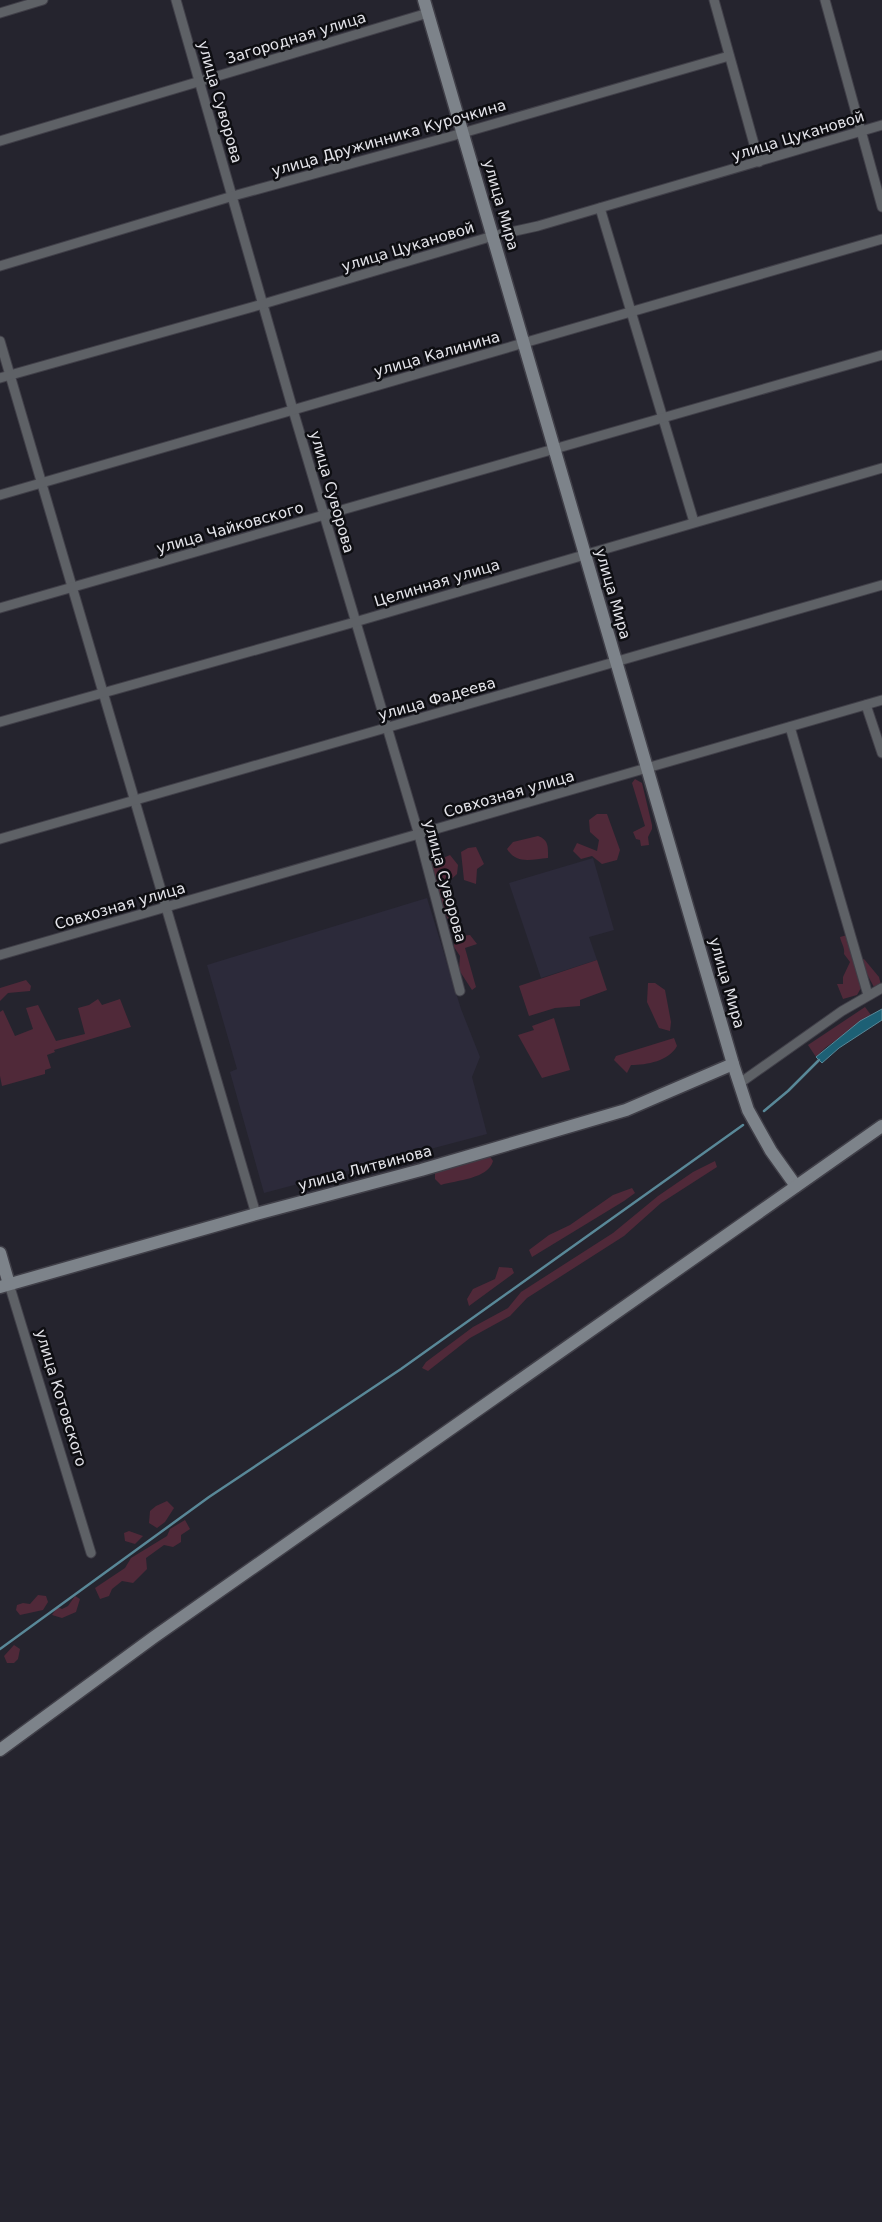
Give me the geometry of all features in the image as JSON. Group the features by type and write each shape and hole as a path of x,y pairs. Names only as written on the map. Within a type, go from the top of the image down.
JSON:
{"main road":[{"name":"улица Мира","path":"424,0 493,236 522,343 649,768 733,1064 748,1110 771,1151 796,1186"},
{"name":"улица Литвинова","path":"5,1286 256,1214 421,1170 626,1110 733,1064"},
{"path":"0,1750 162,1631 882,1126"},
{"name":"улица Котовского","path":"0,1253 5,1286"}],"street":[{"path":"0,13 43,0"},
{"name":"улица Суворова","path":"176,0 293,410 419,835 460,991"},
{"path":"714,0 759,162"},
{"path":"825,0 882,207"},
{"name":"Загородная улица","path":"0,141 428,13"},
{"name":"улица Дружинника Курочкина","path":"0,266 233,196 462,133 729,56"},
{"name":"улица Цукановой","path":"0,378 263,304 493,236 538,226 882,125"},
{"path":"600,208 694,522"},
{"name":"улица Калинина","path":"0,495 882,239"},
{"path":"0,341 256,1214"},
{"name":"улица Чайковского","path":"0,608 882,355"},
{"name":"Целинная улица","path":"0,722 355,622 882,468"},
{"name":"улица Фадеева","path":"0,839 882,585"},
{"name":"Совхозная улица","path":"0,955 882,700"},
{"path":"866,705 882,753"},
{"path":"790,727 868,996"},
{"path":"740,1083 842,1011 882,988"},
{"name":"улица Котовского","path":"5,1286 91,1553"}],"shaded area":[{"path":"635,779 642,783 652,825 648,837 649,845 641,846 640,840 636,839 633,832 645,826 632,783"},
{"path":"597,814 607,814 620,850 617,860 602,864 592,856 581,859 573,851 577,843 597,851 599,840 590,832 589,820"},
{"path":"538,836 546,842 548,858 520,859 511,854 507,849 513,842"},
{"path":"476,847 484,864 477,869 476,884 464,880 461,852 468,848"},
{"path":"450,855 458,865 457,874 446,884 456,919 449,921 433,886 431,863"},
{"path":"593,858 614,930 589,937 597,960 541,978 509,883"},
{"path":"427,898 461,1009 480,1057 472,1077 487,1134 264,1193 230,1072 237,1069 207,965"},
{"path":"470,935 477,944 465,948 476,987 472,990 459,970 460,956 454,947 454,937"},
{"path":"847,935 861,988 857,995 843,999 837,984 843,984 843,977 850,962 844,954 840,937"},
{"path":"864,959 879,977 881,985 875,989 860,961"},
{"path":"597,960 607,990 580,1000 580,1006 555,1008 529,1016 519,986"},
{"path":"26,980 31,986 30,991 8,993 0,1001 0,988"},
{"path":"648,983 655,983 665,990 671,1022 670,1031 659,1028 647,1002"},
{"path":"98,999 102,1005 120,999 131,1027 54,1050 55,1052 47,1055 51,1068 45,1070 45,1074 2,1086 0,1076 0,1012 3,1010 15,1036 33,1029 26,1008 38,1005 56,1041 85,1034 78,1008 89,1005"},
{"path":"865,1007 871,1015 825,1048 816,1057 808,1045"},
{"path":"554,1018 570,1070 542,1078 518,1035 534,1030 532,1026"},
{"path":"674,1038 677,1046 669,1055 650,1063 631,1065 627,1073 614,1060 616,1056"},
{"path":"489,1155 493,1161 490,1167 479,1175 441,1185 435,1179 435,1173 439,1171"},
{"path":"715,1161 717,1167 661,1203 624,1236 527,1298 510,1316 470,1338 428,1371 422,1368 426,1362 473,1327 508,1308 521,1292 613,1233 658,1196 693,1172"},
{"path":"632,1188 635,1193 624,1201 532,1257 529,1250 549,1235 570,1225 613,1195"},
{"path":"499,1267 512,1268 514,1273 469,1306 467,1299 473,1289 495,1279"},
{"path":"167,1501 174,1508 165,1522 157,1528 149,1523 150,1511"},
{"path":"185,1520 190,1529 181,1535 181,1542 173,1547 164,1545 146,1558 147,1569 133,1583 122,1581 112,1589 109,1596 100,1599 95,1588 125,1568 131,1558 167,1536 170,1529"},
{"path":"129,1531 143,1536 135,1544 125,1541 124,1533"},
{"path":"38,1595 46,1596 48,1602 43,1610 20,1615 16,1610 17,1605 23,1603 30,1604"},
{"path":"75,1596 80,1599 76,1612 62,1618 52,1615 57,1607 62,1609 68,1606"},
{"path":"14,1645 20,1649 18,1659 14,1663 7,1663 4,1656"}],"water":[{"path":"882,1009 882,1020 839,1048 822,1063 816,1057 860,1021"}],"waterway":[{"path":"764,1111 788,1091 819,1060"},
{"path":"0,1649 209,1497 401,1369 743,1125"}]}
